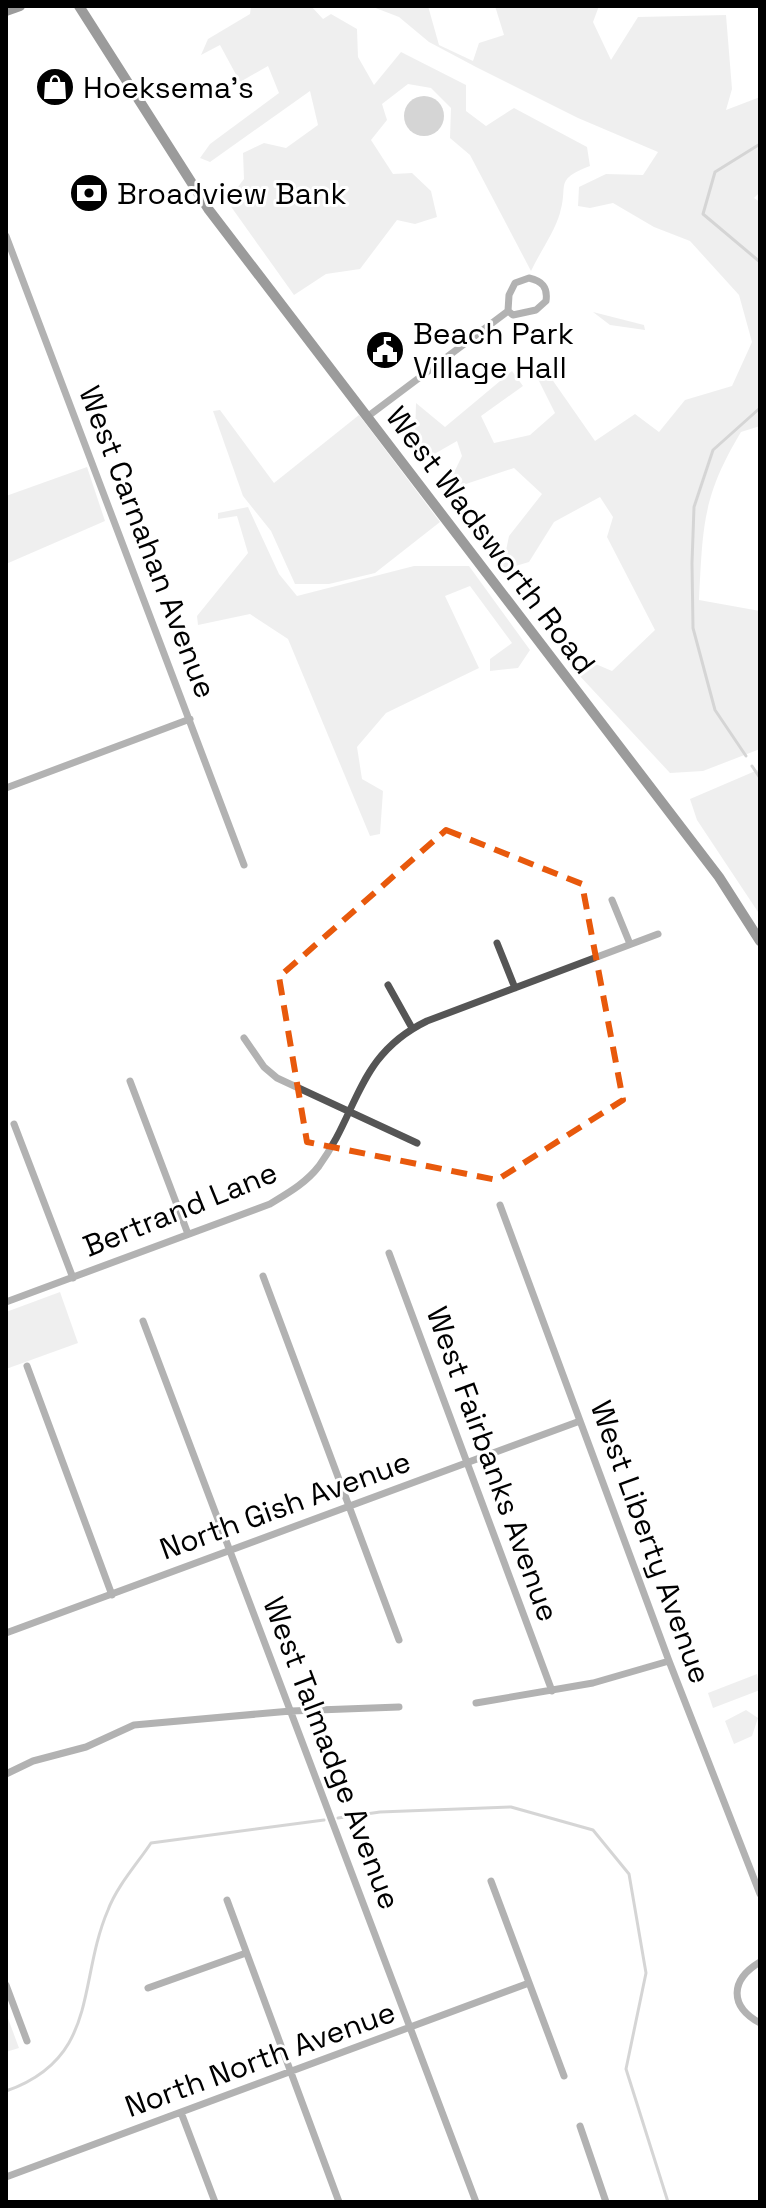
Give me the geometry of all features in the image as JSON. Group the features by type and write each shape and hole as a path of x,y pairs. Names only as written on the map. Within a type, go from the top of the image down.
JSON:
{"main road":[{"path":"6,11 20,6"},
{"name":"West Wadsworth Road","path":"79,6 209,210 719,877 760,941"}],"street":[{"name":"West Carnahan Avenue","path":"6,236 244,865"},
{"path":"367,417 508,311 509,295 515,283 529,278 540,281 545,288 546,301 536,310 513,315 508,311"},
{"path":"6,788 190,719"},
{"path":"612,900 630,944"},
{"name":"Bertrand Lane","path":"6,1302 270,1204 294,1190 320,1165 359,1086 384,1049 412,1028 658,934"},
{"path":"497,943 515,988"},
{"path":"388,985 412,1028"},
{"path":"244,1038 264,1067 277,1078 417,1143"},
{"path":"130,1081 188,1234"},
{"path":"14,1124 73,1278"},
{"name":"West Liberty Avenue","path":"500,1205 669,1661 760,1894"},
{"name":"West Fairbanks Avenue","path":"389,1253 552,1691"},
{"path":"263,1276 399,1640"},
{"name":"West Talmadge Avenue","path":"143,1321 476,2202"},
{"path":"27,1366 112,1595"},
{"name":"North Gish Avenue","path":"6,1633 580,1421"},
{"path":"476,1703 552,1691 669,1661"},
{"path":"6,1774 33,1761 81,1749 134,1725 291,1711 399,1707"},
{"path":"491,1881 564,2076"},
{"path":"227,1900 339,2202"},
{"path":"148,1988 246,1953"},
{"path":"760,1962 744,1974 738,1984 737,1999 745,2015 760,2023"},
{"name":"North North Avenue","path":"6,2177 182,2115 529,1983"},
{"path":"6,1985 27,2041"},
{"path":"182,2115 215,2202"},
{"path":"580,2126 606,2202"}],"highlighted area":[{"path":"446,830 582,884 623,1100 497,1180 307,1142 279,977"}],"shaded area":[{"path":"251,6 311,6 323,19 331,14 357,29 358,57 374,85 401,52 466,85 466,111 486,126 514,108 587,147 590,166 571,175 564,184 557,220 531,271 470,155 450,138 451,108 431,88 408,84 382,104 387,120 371,140 393,174 412,173 431,191 437,217 415,224 397,220 360,269 326,274 294,295 227,201 244,179 243,153 264,143 286,148 318,125 310,91 210,162 200,158 210,144 279,93 268,66 240,82 220,45 201,55 208,39 250,14"},
{"path":"428,6 439,45 473,61 479,43 504,35 495,6 599,6 593,22 611,60 638,17 726,15 732,89 726,110 760,97 760,192 754,198 760,202 760,426 741,432 712,494 704,531 699,600 760,611 760,749 703,771 670,773 578,674 584,659 612,671 655,630 607,537 613,517 600,497 554,522 529,562 502,570 509,536 542,494 514,468 445,491 462,456 457,441 429,457 415,438 416,403 445,427 512,371 523,386 481,416 494,443 530,435 555,413 538,379 549,375 595,441 635,414 659,432 685,400 732,386 752,342 739,295 690,241 654,227 613,203 590,208 578,206 579,187 606,174 643,175 658,152 578,118 476,67 429,42 399,17 373,7"},
{"path":"424,96 438,102 444,116 438,130 424,136 410,130 404,116 410,102"},
{"path":"593,312 644,325 645,330 610,325"},
{"path":"220,410 274,483 359,415 440,522 375,573 329,584 295,584 271,531 243,496 213,411"},
{"path":"87,467 105,521 6,564 6,496"},
{"path":"248,507 279,574 297,596 414,566 469,566 530,650 518,668 490,671 490,659 512,643 470,586 445,596 479,668 386,713 357,747 362,779 383,791 380,834 370,836 288,639 250,614 198,625 197,616 248,553 237,516 218,519 218,513"},
{"path":"760,769 760,915 697,820 690,799"},
{"path":"60,1292 78,1343 6,1369 6,1312"},
{"path":"757,1674 760,1690 713,1708 708,1693"},
{"path":"746,1710 758,1718 752,1736 734,1744 725,1721"},
{"path":"6,2013 19,2048 6,2052"}],"waterway":[{"path":"760,144 715,172 703,214 760,262"},
{"path":"746,756 715,710 693,628 694,507 713,450 760,408"},
{"path":"752,766 760,778"},
{"path":"338,1818 380,1812 511,1807 593,1830 629,1874 646,1973 626,2069 668,2202"},
{"path":"6,2091 36,2077 57,2059 71,2038 81,2015 108,1910 151,1843 324,1820"}],"place":[{"name":"Hoeksema's","path":"55,87"},
{"name":"Broadview Bank","path":"89,193"},
{"name":"Beach Park Village Hall","path":"385,350"}]}
